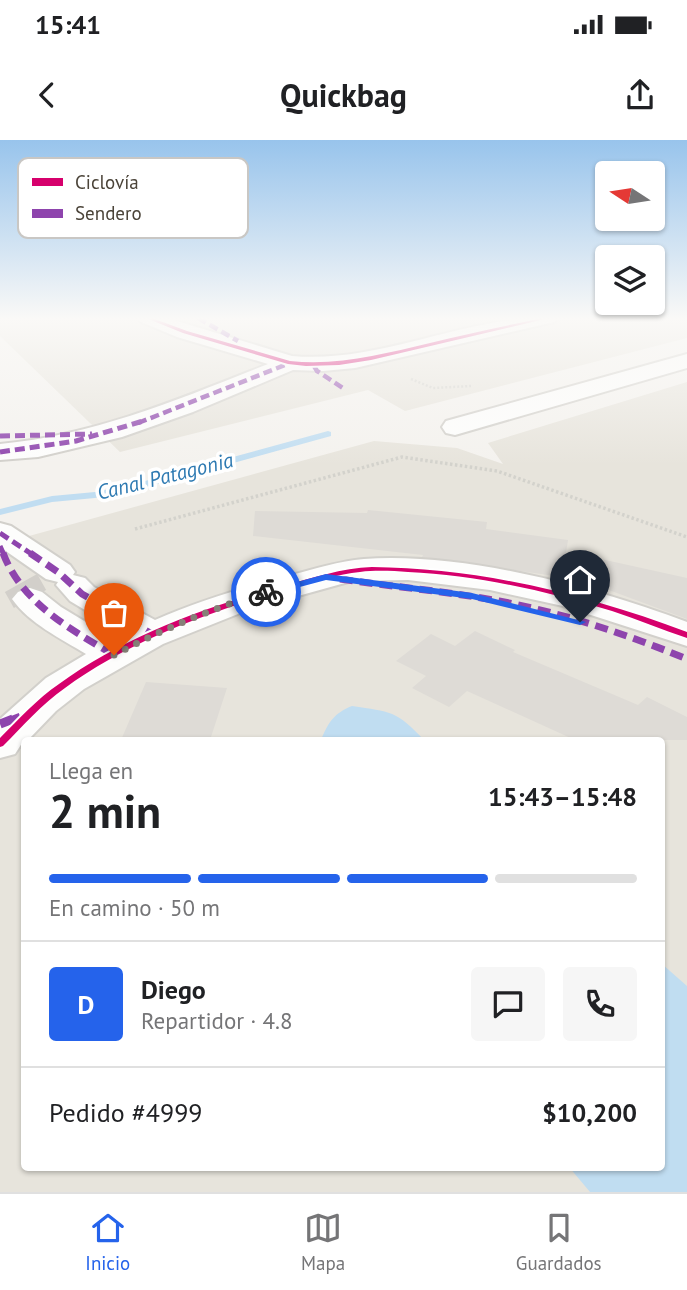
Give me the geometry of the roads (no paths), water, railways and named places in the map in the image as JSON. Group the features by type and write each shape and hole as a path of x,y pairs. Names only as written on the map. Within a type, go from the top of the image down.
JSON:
{"street":[{"path":"0,452 32,450 129,428 296,367"},
{"path":"306,367 343,388"},
{"path":"455,427 664,367"},
{"path":"650,371 687,383"},
{"path":"0,436 103,435"},
{"path":"0,533 82,594 152,634"},
{"path":"0,545 4,560 25,591 48,615 114,655"},
{"path":"0,744 15,718 69,681 152,634 230,603 326,577 369,569 400,569 554,593 687,635"},
{"path":"326,577 472,596 544,611 599,627 687,659"}],"water":[{"path":"352,706 392,714 421,737 322,737 332,719"},
{"path":"665,967 687,986 687,1192 590,1192 572,1171 665,1171"}],"waterway":[{"name":"Canal Patagonia","path":"0,512 52,499 95,495 135,487 328,434"}],"tunnel":[{"path":"21,583 30,599"}]}
